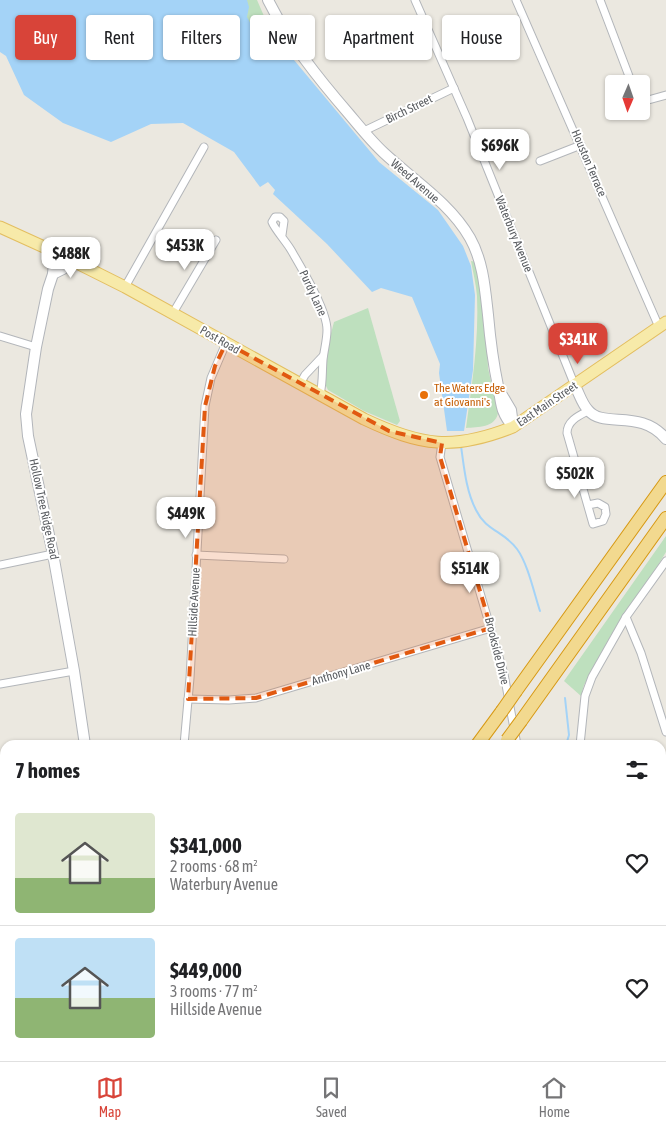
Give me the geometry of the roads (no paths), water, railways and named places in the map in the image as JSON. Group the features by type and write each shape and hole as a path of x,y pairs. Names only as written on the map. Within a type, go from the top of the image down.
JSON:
{"highway":[{"path":"481,740 663,486"},
{"path":"511,740 521,720 666,518"}],"main road":[{"name":"Post Road","path":"0,227 125,287 389,431 416,439 444,443"},
{"name":"East Main Street","path":"444,443 467,442 513,427 663,324"}],"street":[{"name":"Weed Avenue","path":"268,0 296,48 326,87 383,153 450,212 463,226 471,239 483,277 500,404 506,418 513,427"},
{"name":"Waterbury Avenue","path":"415,0 454,88 575,386"},
{"name":"Houston Terrace","path":"516,0 663,324"},
{"path":"600,0 629,75"},
{"name":"Birch Street","path":"364,131 454,88"},
{"path":"650,99 666,95"},
{"path":"540,161 581,145"},
{"path":"125,287 204,147"},
{"name":"Purdy Lane","path":"282,235 309,283 325,318 327,330 320,394"},
{"path":"173,313 216,240"},
{"name":"Hollow Tree Ridge Road","path":"55,252 53,274 36,346 26,414 53,554 85,740"},
{"path":"53,274 63,269 71,260"},
{"path":"0,336 36,346"},
{"name":"Hillside Avenue","path":"184,740 205,406 213,372 226,343"},
{"path":"300,384 323,356"},
{"path":"575,386 588,411 595,416 642,422 658,430 666,439"},
{"path":"588,411 571,422 566,430 588,505"},
{"name":"Brookside Drive","path":"444,443 440,457 492,628 504,674 509,740"},
{"path":"0,565 53,554"},
{"path":"196,555 284,559"},
{"path":"580,740 584,696 592,676 626,617 666,562"},
{"path":"626,617 641,653 666,732"},
{"name":"Anthony Lane","path":"188,700 256,698 492,628"},
{"path":"0,684 74,671"}],"water":[{"path":"0,0 247,0 249,7 247,17 250,23 250,60 294,60 379,162 438,210 463,246 471,266 475,295 473,370 464,431 447,431 439,373 440,364 412,297 381,288 372,292 327,244 273,194 275,190 268,182 260,187 234,152 183,123 151,124 111,142 63,123 24,95 6,56 0,52"}],"waterway":[{"path":"461,446 464,470 476,510 480,517 490,527 507,538 521,555 528,570 540,611"},
{"path":"565,698 569,735 568,740"}],"place":[{"name":"The Waters Edge at Giovanni's","path":"424,395"}]}
